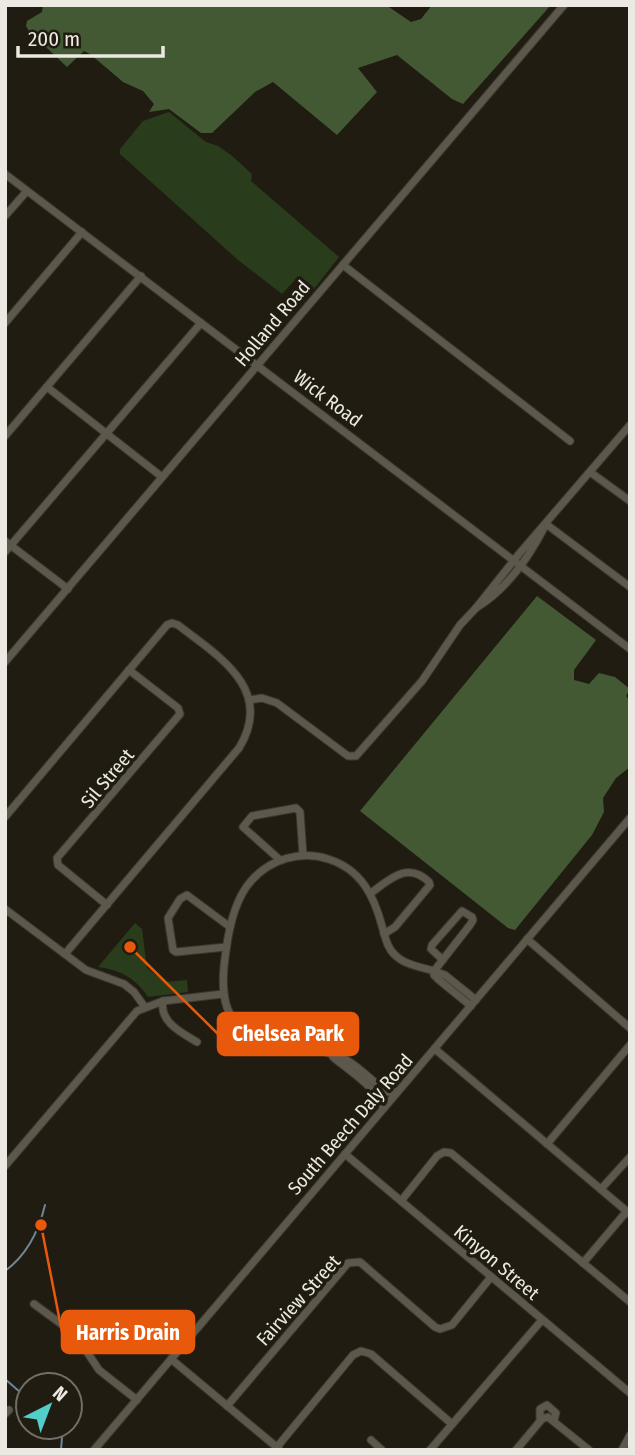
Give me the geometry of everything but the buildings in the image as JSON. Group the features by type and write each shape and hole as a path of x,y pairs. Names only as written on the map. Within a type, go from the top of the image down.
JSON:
{"street":[{"name":"Holland Road","path":"5,662 564,5"},
{"name":"Wick Road","path":"5,174 630,649"},
{"path":"5,216 27,191"},
{"path":"5,323 82,232"},
{"path":"343,265 570,441"},
{"path":"5,436 141,276"},
{"path":"5,552 8,543 201,323"},
{"path":"47,387 162,477"},
{"path":"249,700 262,698 277,703 348,756 353,757 361,752 422,681 454,633 532,549 546,524 630,425"},
{"path":"590,472 630,501"},
{"path":"546,524 630,587"},
{"path":"8,543 68,589"},
{"path":"5,817 169,624 178,625 238,675 249,700 249,722 239,748 65,954"},
{"name":"Sil Street","path":"107,905 58,865 57,858 180,714 178,708 129,670"},
{"path":"280,860 243,827 252,816 296,808 300,812 303,855"},
{"name":"South Beech Daly Road","path":"94,1450 630,818"},
{"path":"397,1093 387,1092 347,1061 309,1046 262,1038 247,1032 230,1016 223,994 226,947 230,927 246,887 257,874 280,860 303,855 327,858 341,864 361,879 370,893 387,944 397,957 409,964 445,975 474,1003"},
{"path":"370,893 407,871 418,873 429,882 430,885 395,927 384,934"},
{"path":"226,947 176,952 173,950 168,918 180,900 187,895 230,927"},
{"path":"5,909 86,970 124,984 144,1006"},
{"path":"434,971 443,960 474,920 464,911 432,945 431,949 443,960"},
{"path":"527,939 630,1028"},
{"path":"5,1166 114,1040 131,1016 144,1006 163,1001 223,994"},
{"path":"163,1001 164,1016 177,1031 197,1042"},
{"path":"547,1144 630,1045"},
{"path":"435,1049 629,1213 583,1263"},
{"path":"327,1053 373,1090 380,1097 383,1108"},
{"path":"401,1201 437,1156 451,1153 630,1303"},
{"name":"Kinyon Street","path":"345,1154 630,1393"},
{"path":"601,1189 630,1157"},
{"name":"Fairview Street","path":"227,1406 348,1263 360,1262 440,1329 452,1325 491,1277"},
{"path":"34,1304 75,1334 99,1370 137,1399"},
{"path":"430,1450 542,1320"},
{"path":"171,1359 278,1448 353,1356 361,1351 372,1354 452,1424"},
{"path":"516,1450 547,1419 589,1450"},
{"path":"622,1450 630,1435"},
{"path":"371,1440 383,1450"}],"green space":[{"path":"43,5 386,5 411,22 421,19 432,5 551,5 463,104 452,99 397,55 358,68 377,92 337,135 273,82 255,92 212,133 201,133 169,109 149,112 154,104 143,91 123,82 90,54 84,51 67,67 29,31 27,21 42,12"},
{"path":"169,112 206,142 231,155 252,174 251,181 339,257 314,289 305,294 300,292 295,280 282,294 238,260 120,154 120,149 143,121"},
{"path":"537,596 596,640 574,670 574,680 589,684 599,673 615,677 630,689 626,696 630,701 630,767 616,778 603,798 604,812 592,835 515,930 508,928 360,811"},
{"path":"135,923 142,929 147,968 165,982 187,980 188,992 148,997 127,976 98,967"}],"waterway":[{"path":"5,1271 20,1257 31,1241 45,1205"},
{"path":"5,1379 14,1387"},
{"path":"61,1450 62,1441"}],"place":[{"name":"Chelsea Park","path":"130,947"},
{"name":"Harris Drain","path":"41,1225"}]}
